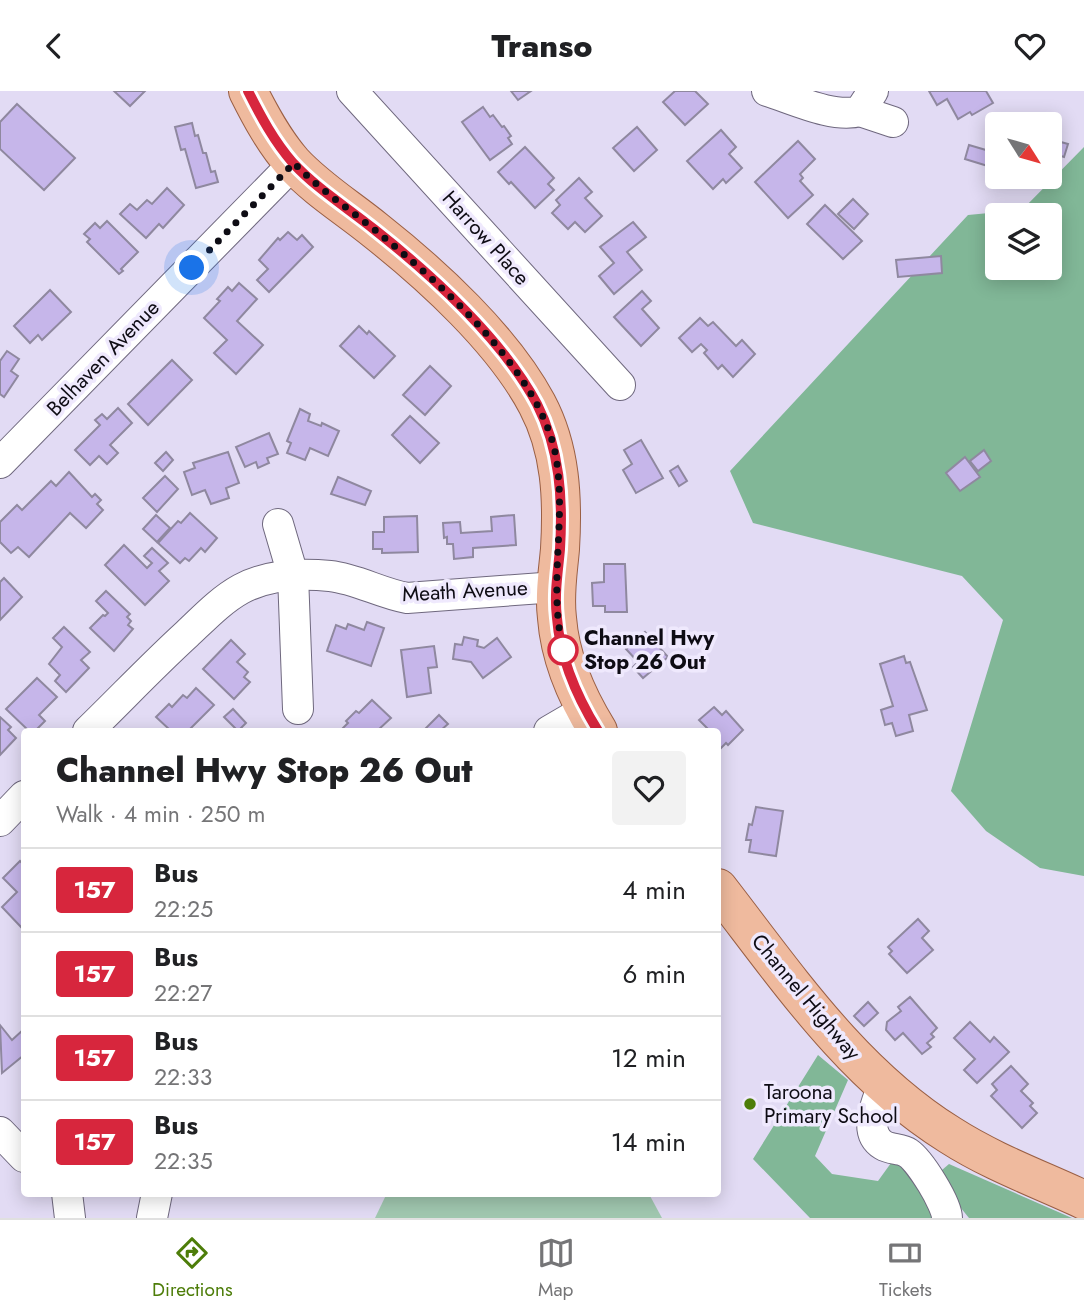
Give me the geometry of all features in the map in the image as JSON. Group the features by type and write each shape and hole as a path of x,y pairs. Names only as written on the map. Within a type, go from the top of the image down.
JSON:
{"main road":[{"path":"248,91 272,136 294,163 326,193 411,260 445,292 505,356 523,381 548,428 557,462 561,515 556,587 559,633 569,672 591,721"},
{"name":"Channel Highway","path":"721,892 817,1016 883,1084 933,1124 972,1148 1084,1200"}],"street":[{"name":"Harrow Place","path":"352,91 620,385"},
{"path":"766,91 836,113 851,114 866,101 893,122"},
{"name":"Belhaven Avenue","path":"0,463 294,163"},
{"path":"278,524 293,576 298,709"},
{"name":"Meath Avenue","path":"91,728 163,656 225,600 240,589 257,582 293,576 331,576 407,598 556,587"},
{"path":"562,728 591,721"},
{"path":"0,821 21,799"},
{"path":"883,1084 872,1119 874,1136 885,1146 900,1149 914,1158 944,1204 947,1218"},
{"path":"67,1197 70,1218"},
{"path":"152,1218 156,1197"}],"green space":[{"path":"1084,147 1084,876 1040,868 986,831 951,791 1003,620 962,576 753,523 730,471 968,215 985,213 985,280 1062,280 1062,203 1029,203 1043,189 1062,189 1062,169"},
{"path":"818,1055 848,1080 815,1156 832,1174 878,1181 891,1163 903,1163 932,1204 932,1218 810,1218 753,1159"},
{"path":"949,1164 1072,1218 969,1218 935,1176"},
{"path":"385,1197 651,1197 662,1218 375,1218"}],"building":[{"path":"114,91 145,91 130,106"},
{"path":"511,91 531,91 518,100"},
{"path":"675,91 695,91 708,104 685,125 663,102"},
{"path":"929,91 986,91 993,103 972,115 970,112 958,119 947,99 937,105"},
{"path":"17,104 75,158 44,190 0,149 0,122"},
{"path":"483,107 511,136 508,138 512,144 490,160 462,122"},
{"path":"192,123 195,136 198,135 211,172 215,171 218,182 196,188 185,149 181,150 175,127"},
{"path":"637,127 657,150 634,171 613,148"},
{"path":"721,130 736,147 729,154 742,168 726,183 723,179 713,189 687,161"},
{"path":"798,141 815,159 800,174 803,178 800,181 813,195 788,218 755,182"},
{"path":"1062,142 1068,144 1062,156"},
{"path":"969,145 985,150 985,165 965,159"},
{"path":"525,147 554,178 548,184 554,190 535,208 498,172"},
{"path":"579,178 592,192 585,198 602,216 585,232 575,222 568,229 552,213 560,205 556,200"},
{"path":"167,188 184,205 163,228 159,224 146,238 120,214 130,204 137,210 147,200 152,204"},
{"path":"853,199 868,214 854,229 838,214"},
{"path":"825,205 862,241 843,259 807,224"},
{"path":"107,221 138,252 119,274 87,242 90,239 84,234 95,223 100,228"},
{"path":"633,222 646,237 627,252 642,270 614,294 599,276 614,263 600,247"},
{"path":"288,232 297,240 302,235 313,247 269,292 257,280 268,269 259,260 278,238 280,240"},
{"path":"941,256 942,273 898,277 896,260"},
{"path":"239,283 257,299 237,321 263,345 236,374 214,353 227,340 204,318 220,301 217,299 228,287 232,291"},
{"path":"50,290 71,312 42,340 38,335 30,343 14,326"},
{"path":"642,291 651,301 642,309 659,328 641,346 614,317"},
{"path":"700,318 708,326 713,322 736,346 742,340 755,354 733,377 722,365 718,369 704,353 707,350 701,344 692,352 679,338"},
{"path":"359,326 367,334 369,331 395,356 374,378 340,346"},
{"path":"7,351 19,359 11,371 18,376 4,397 0,394 0,361"},
{"path":"172,360 192,380 148,425 128,404"},
{"path":"430,366 451,386 425,415 403,395"},
{"path":"118,408 132,423 110,445 118,453 107,464 99,456 90,465 75,450 100,425 95,420 102,414 107,419"},
{"path":"300,409 310,414 308,421 321,426 322,423 339,431 328,456 310,448 305,460 287,453 291,443 287,441"},
{"path":"410,416 439,443 420,463 392,435"},
{"path":"269,433 278,454 267,458 269,463 258,468 256,462 245,467 236,447"},
{"path":"641,440 663,478 636,493 623,470 632,464 624,450"},
{"path":"984,450 991,461 978,471 970,461"},
{"path":"166,452 173,460 163,471 155,463"},
{"path":"228,452 239,483 226,488 229,498 211,504 205,490 192,495 184,472 195,468 193,463"},
{"path":"965,457 980,477 960,491 946,473"},
{"path":"678,466 687,481 679,486 670,471"},
{"path":"69,472 92,497 95,494 101,500 97,504 103,510 86,528 70,513 29,557 18,547 11,553 0,542 0,522 17,505 22,510 51,481 56,486"},
{"path":"165,476 178,489 157,512 143,498"},
{"path":"338,477 371,491 365,505 331,494"},
{"path":"190,513 217,538 205,552 201,548 189,561 185,558 180,563 158,543 178,521 181,523"},
{"path":"156,515 170,528 157,542 143,529"},
{"path":"514,515 516,545 473,548 473,557 454,559 453,544 447,544 447,537 444,538 443,523 460,522 461,533 492,531 491,517"},
{"path":"417,516 418,552 382,553 382,549 373,549 373,532 384,532 384,517"},
{"path":"124,545 147,568 152,563 144,556 152,548 168,563 159,571 169,581 145,605 105,565"},
{"path":"604,564 625,564 627,612 605,612 605,606 593,606 592,583 604,582"},
{"path":"4,578 22,597 0,620 0,582"},
{"path":"106,591 130,614 127,617 131,621 128,625 133,629 114,651 90,628 108,613 96,601"},
{"path":"367,622 384,628 371,666 327,651 336,625 346,629 348,624 364,630"},
{"path":"64,627 90,652 81,660 89,668 66,692 55,681 60,675 49,664 62,647 53,638"},
{"path":"645,632 668,657 643,678 633,667 638,662 626,649"},
{"path":"464,637 478,640 477,646 484,648 497,638 511,657 483,678 471,662 453,659 455,644 462,645"},
{"path":"231,640 245,654 237,662 248,672 244,677 250,682 234,699 203,669"},
{"path":"434,646 437,667 428,668 431,693 407,697 401,650"},
{"path":"904,656 906,663 910,662 927,710 909,715 913,731 896,736 892,723 885,725 881,710 893,706 880,664"},
{"path":"37,678 57,697 39,715 45,721 38,728 26,728 6,709"},
{"path":"196,688 214,705 191,728 168,728 156,717 169,704 172,707 183,695 187,698"},
{"path":"372,700 391,718 380,728 343,728 356,711 359,713"},
{"path":"714,707 722,715 726,711 743,730 728,745 726,743 721,748 721,728 707,728 699,720"},
{"path":"233,709 246,723 241,728 235,728 224,717"},
{"path":"439,715 448,724 443,728 426,728"},
{"path":"0,717 11,727 8,730 16,738 0,755"},
{"path":"756,807 783,811 776,856 749,852 751,840 746,840"},
{"path":"21,862 21,927 2,907 17,892 3,878"},
{"path":"918,919 929,931 922,938 933,950 907,973 889,954 892,951 888,947"},
{"path":"910,997 937,1028 931,1034 934,1037 927,1043 931,1047 922,1054 903,1033 895,1040 886,1030 887,1022 901,1011 898,1007"},
{"path":"868,1002 878,1013 864,1026 854,1016"},
{"path":"970,1022 990,1042 994,1037 1009,1052 977,1083 964,1070 975,1059 954,1038"},
{"path":"0,1025 12,1040 21,1032 21,1057 2,1073"},
{"path":"1011,1066 1028,1084 1021,1091 1033,1103 1030,1106 1037,1113 1022,1128 991,1096 997,1090 992,1084"}],"bus line":[{"name":"157","path":"248,91 262,120 282,150 326,193 374,229 445,292 505,356 536,404 548,428 560,482 560,549 556,587 559,633 569,672 585,710 596,728"}],"place":[{"name":"Channel Hwy Stop 26 Out","path":"563,650"},
{"name":"Taroona Primary School","path":"750,1104"}],"route":[{"path":"192,268 294,163 326,193 411,260 445,292 505,356 523,381 548,428 560,482 556,616 564,653 563,650"}]}
